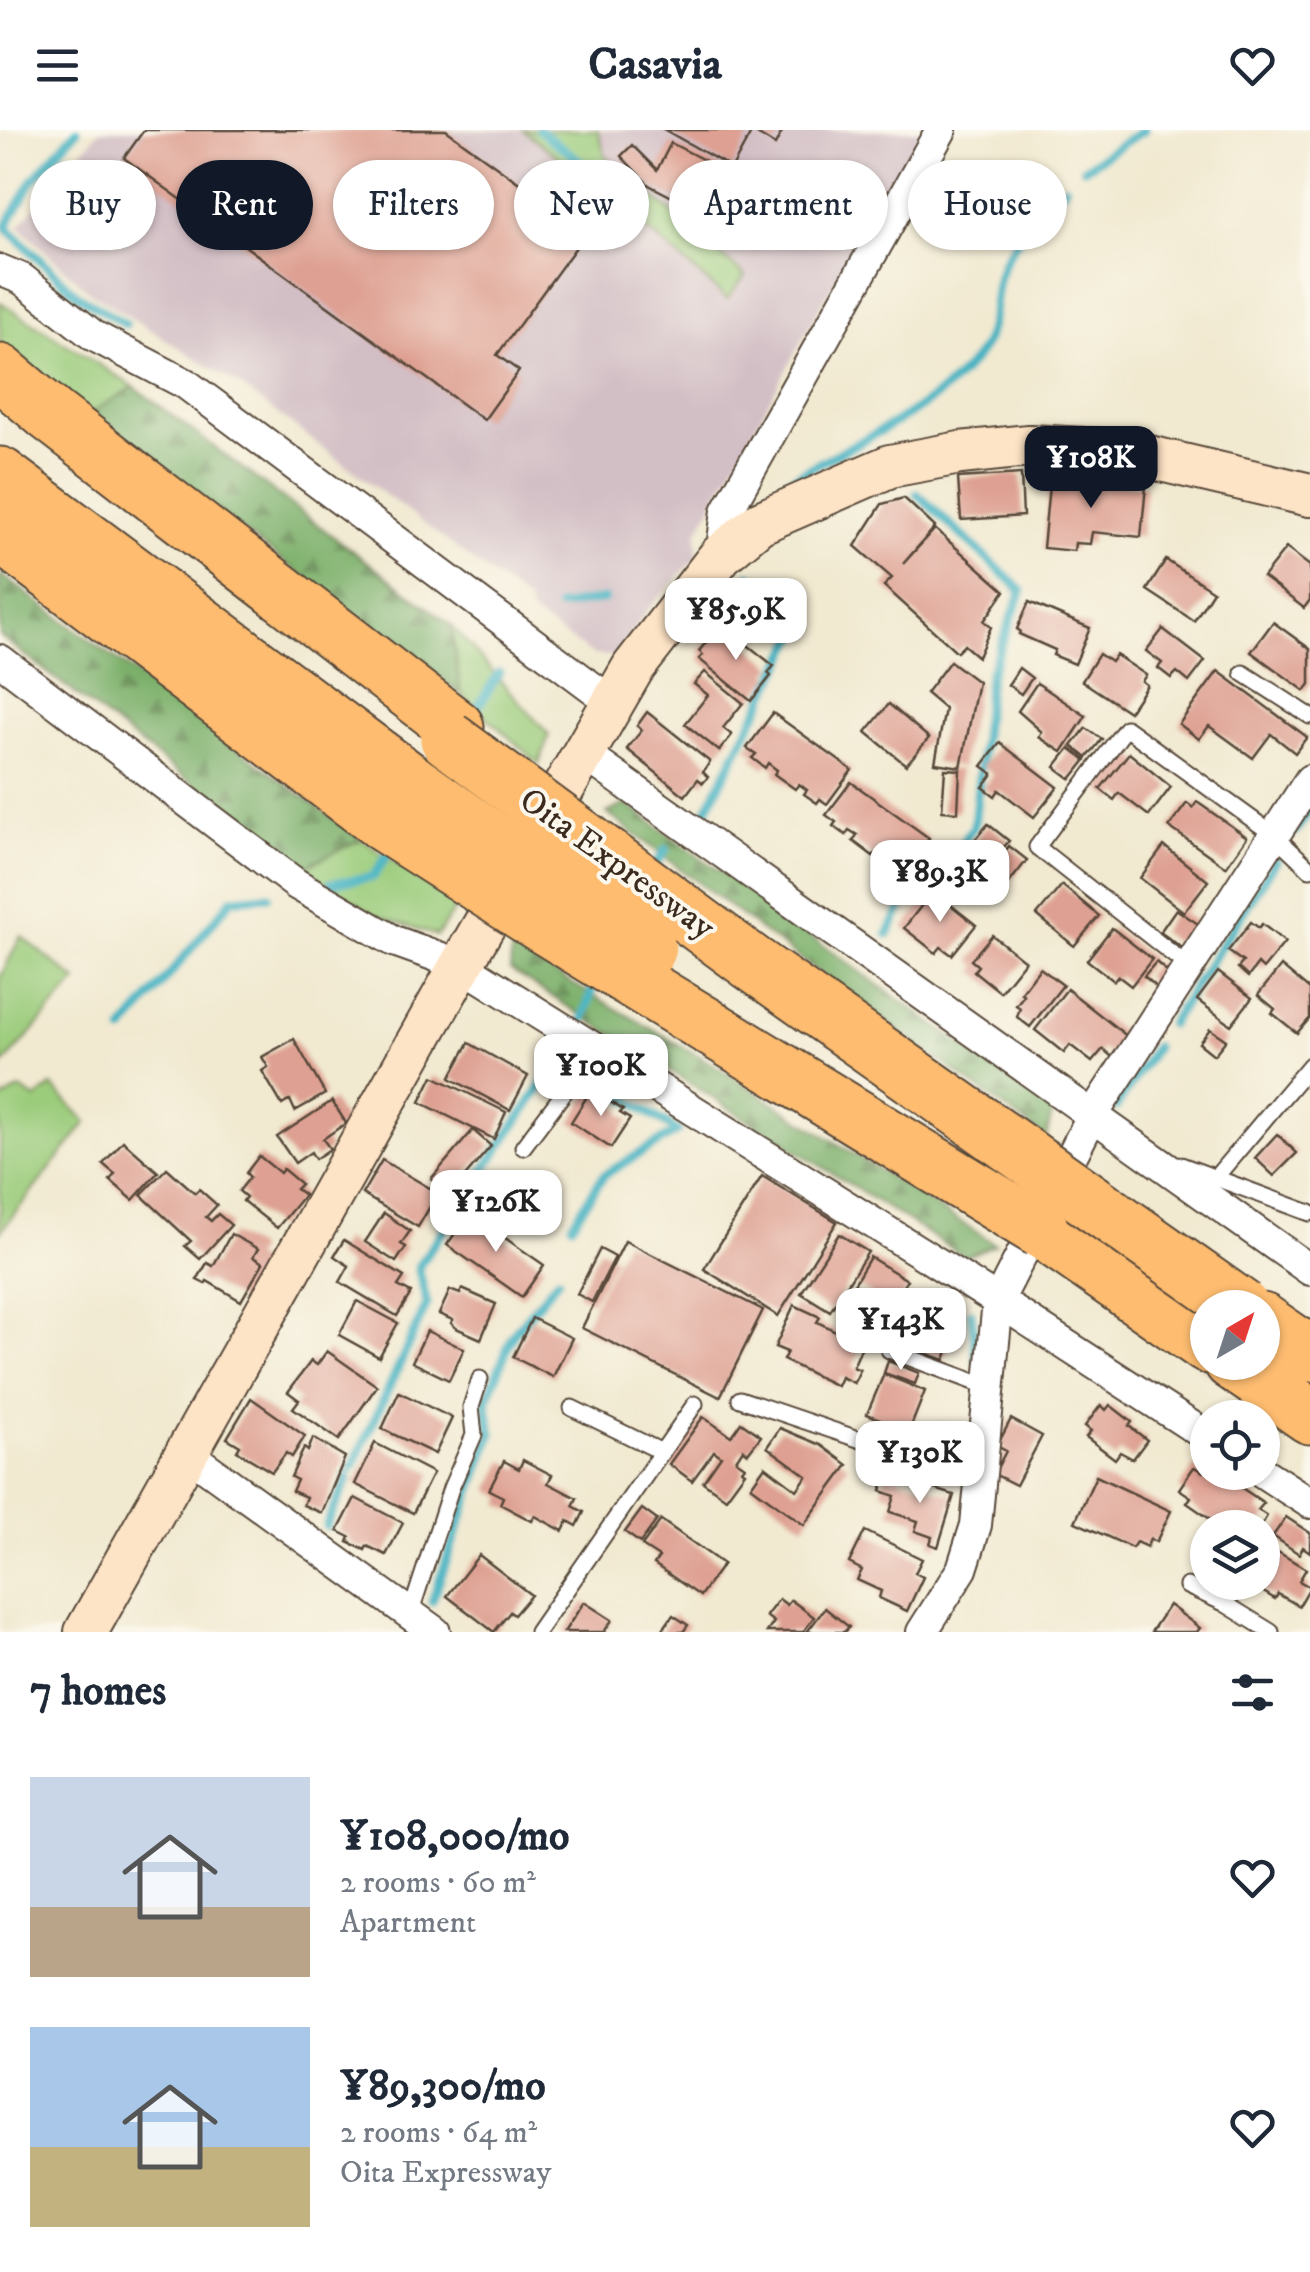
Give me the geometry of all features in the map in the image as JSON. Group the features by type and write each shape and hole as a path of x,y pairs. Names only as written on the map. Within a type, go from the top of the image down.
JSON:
{"highway":[{"path":"0,372 452,733"},
{"name":"Oita Expressway","path":"0,408 452,733 606,856 812,1006 1216,1290"},
{"path":"0,475 401,805"},
{"path":"0,537 84,598 1041,1230 1190,1333"},
{"path":"1280,1334 1310,1354"},
{"path":"1258,1380 1310,1416"}],"street":[{"path":"721,555 726,511 942,130"},
{"path":"0,270 22,279 94,336 186,384 613,704"},
{"path":"86,1632 633,668 721,555 760,524 890,466 1029,446 1123,451 1232,474 1310,496"},
{"path":"0,660 296,884 394,942 461,966 1190,1425"},
{"path":"584,754 1140,1150 1306,1258"},
{"path":"922,1632 962,1570 976,1524 998,1301 1092,1116 1310,780"},
{"path":"188,1454 435,1632"},
{"path":"1280,1484 1310,1503"}],"lane":[{"path":"1244,673 1310,716"},
{"path":"1189,966 1037,847 1126,728 1274,835 1310,869"},
{"path":"524,1147 596,1050"},
{"path":"1215,1178 1310,1065"},
{"path":"1140,1150 1310,1214"},
{"path":"889,1350 991,1388"},
{"path":"407,1612 474,1435 471,1407 480,1379"},
{"path":"740,1399 983,1481"},
{"path":"536,1632 695,1404"},
{"path":"572,1408 662,1452"},
{"path":"1188,1586 1271,1632"}],"shaded area":[{"path":"100,130 523,130 562,160 514,160 514,250 649,250 649,230 727,298 744,275 715,250 853,250 697,533 697,557 648,609 616,656 593,655 531,613 528,602 242,387 87,290 44,250 156,250 156,160 75,160"},
{"path":"598,130 922,130 888,189 888,160 669,160 669,210 649,193 649,160 611,160 605,155"},
{"path":"30,213 30,236 19,226"}],"green space":[{"path":"523,130 598,130 605,155 611,160 562,160"},
{"path":"649,193 669,210 669,248 649,231"},
{"path":"671,250 715,250 745,276 727,299"},
{"path":"0,302 134,387 87,415 0,344"},
{"path":"134,387 451,625 461,694 87,415"},
{"path":"0,574 361,839 302,868 0,636"},
{"path":"451,625 549,735 539,764 461,694"},
{"path":"626,804 1053,1110 1046,1138 607,813"},
{"path":"361,839 457,905 437,936 376,915 302,868"},
{"path":"21,936 77,981 3,1065 0,978"},
{"path":"512,949 711,1063 995,1244 965,1257 510,970"},
{"path":"52,1086 87,1122 0,1232 0,1101 20,1089 36,1099"}],"building":[{"path":"144,130 446,130 487,160 333,160 333,250 494,250 494,165 514,179 514,250 574,250 497,355 519,371 484,420 250,250 313,250 313,160 176,160 176,196 156,181 156,160 124,158"},
{"path":"665,130 783,130 775,145 752,131 736,160 718,160"},
{"path":"671,143 704,160 669,160 669,195 649,185 649,162 657,170"},
{"path":"632,145 647,160 625,160 621,156"},
{"path":"1021,474 1023,516 961,520 958,478"},
{"path":"1050,475 1146,486 1141,537 1092,532 1090,544 1075,543 1074,551 1043,548"},
{"path":"904,498 935,527 903,564 935,529 1005,591 984,621 991,627 978,657 964,645 957,652 884,586 892,578 855,546 882,504"},
{"path":"1286,548 1310,566 1310,600 1304,608 1263,577"},
{"path":"1166,560 1213,591 1194,621 1147,590"},
{"path":"1029,602 1090,628 1075,664 1019,634 1017,629"},
{"path":"1273,622 1310,649 1310,684 1305,691 1251,652"},
{"path":"719,627 725,627 774,666 751,701 699,659 703,655 699,651"},
{"path":"1163,629 1205,661 1189,682 1177,672 1171,678 1158,668 1162,663 1146,651"},
{"path":"1099,654 1111,662 1116,655 1146,675 1142,681 1147,685 1129,712 1082,681"},
{"path":"950,661 978,682 961,767 935,763 945,709 926,693"},
{"path":"1019,668 1032,678 1021,694 1008,685"},
{"path":"1218,671 1307,737 1295,753 1271,734 1253,758 1209,726 1199,739 1179,724"},
{"path":"705,672 743,703 723,728 732,735 719,751 685,724 708,695 694,684"},
{"path":"1037,683 1086,716 1062,752 1039,737 1042,732 1018,711"},
{"path":"889,704 929,738 906,765 866,732"},
{"path":"647,712 710,762 703,772 708,777 703,783 698,779 685,796 627,749 642,730 637,726"},
{"path":"773,713 852,770 827,804 820,799 817,803 804,794 807,790 799,784 795,789 774,774 777,770 768,763 765,768 752,758 756,754 747,748"},
{"path":"1086,728 1102,739 1087,758 1072,746"},
{"path":"1000,743 1058,787 1034,817 999,790 995,796 983,787 993,774 982,766"},
{"path":"1070,748 1086,760 1071,779 1055,767"},
{"path":"1129,753 1171,787 1149,816 1119,793 1114,800 1100,789"},
{"path":"945,769 960,770 958,812 942,811"},
{"path":"851,782 929,838 904,872 897,866 893,870 877,852 873,856 853,841 857,835 849,830 846,835 826,815"},
{"path":"1197,802 1247,837 1226,867 1169,827 1187,803 1193,808"},
{"path":"988,824 1009,841 984,870 974,862 969,869 958,860"},
{"path":"1009,846 1027,860 1002,892 984,878"},
{"path":"1164,846 1208,881 1184,912 1140,878"},
{"path":"1062,885 1099,916 1074,946 1037,915"},
{"path":"933,891 976,925 952,955 941,947 936,953 904,928"},
{"path":"1176,909 1204,928 1188,952 1160,932"},
{"path":"1251,922 1259,928 1262,924 1285,942 1263,969 1258,964 1248,977 1238,968 1243,962 1228,951"},
{"path":"1112,928 1152,959 1131,986 1118,976 1114,981 1087,960"},
{"path":"992,935 1025,961 1000,992 974,971 978,966 971,960"},
{"path":"1156,962 1171,975 1159,989 1144,976"},
{"path":"1281,966 1310,990 1310,1018 1297,1033 1272,1013 1275,1009 1258,995"},
{"path":"1040,968 1063,985 1030,1027 1017,1017 1020,1008 1016,1005"},
{"path":"1218,972 1252,998 1231,1025 1197,1000"},
{"path":"1067,989 1128,1037 1112,1057 1103,1049 1092,1062 1070,1045 1064,1053 1035,1030"},
{"path":"1210,1029 1226,1040 1214,1055 1199,1043"},
{"path":"294,1039 325,1094 295,1111 290,1100 282,1105 262,1071 268,1067 262,1057"},
{"path":"469,1043 528,1076 510,1110 450,1078"},
{"path":"433,1076 506,1112 494,1139 420,1102"},
{"path":"591,1090 623,1110 620,1113 630,1119 611,1148 571,1122"},
{"path":"332,1101 346,1123 323,1139 330,1149 315,1159 311,1152 295,1163 277,1137"},
{"path":"473,1130 491,1146 449,1195 431,1179"},
{"path":"1277,1134 1297,1153 1274,1176 1255,1158"},
{"path":"123,1141 158,1172 133,1200 110,1180 115,1174 103,1164"},
{"path":"259,1156 301,1184 296,1189 304,1195 277,1228 243,1201 246,1197 239,1191"},
{"path":"382,1160 438,1193 418,1227 362,1194"},
{"path":"167,1168 195,1193 199,1189 217,1205 206,1217 211,1221 218,1214 231,1225 200,1259 185,1246 191,1241 141,1195"},
{"path":"762,1176 837,1222 778,1316 704,1269"},
{"path":"384,1213 410,1231 396,1262 365,1242"},
{"path":"469,1213 544,1265 522,1297 447,1245"},
{"path":"231,1234 258,1249 253,1257 263,1263 241,1301 207,1281 205,1284 197,1280 207,1263 213,1266"},
{"path":"839,1234 868,1252 830,1311 801,1293"},
{"path":"344,1240 404,1277 398,1286 411,1293 397,1316 340,1282 349,1266 334,1256"},
{"path":"625,1241 763,1310 720,1397 582,1328"},
{"path":"600,1249 615,1257 592,1302 577,1294"},
{"path":"870,1257 907,1280 904,1285 908,1287 899,1302 894,1300 887,1312 870,1301 873,1295 854,1284"},
{"path":"462,1289 496,1304 481,1339 456,1328 453,1320 439,1314 450,1290 460,1294"},
{"path":"918,1297 961,1312 945,1360 902,1345"},
{"path":"357,1301 398,1323 379,1357 339,1335"},
{"path":"794,1305 820,1317 817,1322 863,1344 853,1367 860,1370 854,1383 841,1377 837,1386 783,1360 787,1352 775,1347"},
{"path":"532,1318 572,1338 553,1377 513,1357"},
{"path":"427,1331 464,1349 449,1380 412,1362"},
{"path":"327,1351 377,1386 339,1440 293,1408 299,1400 288,1392 311,1361 317,1365"},
{"path":"888,1361 919,1373 915,1384 884,1373"},
{"path":"884,1374 925,1391 906,1439 886,1431 890,1423 867,1414"},
{"path":"399,1392 452,1418 435,1454 382,1429"},
{"path":"251,1398 305,1436 292,1457 286,1453 272,1472 237,1451 240,1446 227,1438"},
{"path":"1101,1405 1106,1410 1110,1405 1147,1440 1133,1459 1120,1452 1115,1459 1086,1437 1091,1431 1085,1426"},
{"path":"703,1417 731,1436 741,1422 761,1436 748,1453 743,1449 736,1460 745,1466 745,1472 726,1498 703,1482 721,1456 714,1451 692,1481 669,1464"},
{"path":"1011,1419 1042,1436 1016,1485 994,1474 1006,1451 997,1446"},
{"path":"780,1428 821,1445 848,1465 804,1525 751,1486 765,1466 797,1490 807,1476 767,1447"},
{"path":"313,1438 345,1457 322,1513 303,1505 306,1497 292,1491 297,1480 291,1477"},
{"path":"375,1443 433,1473 413,1513 355,1484"},
{"path":"523,1460 552,1475 548,1483 577,1498 573,1506 584,1512 577,1526 568,1521 563,1531 535,1516 532,1521 500,1504 503,1497 489,1490 504,1461 519,1469"},
{"path":"1190,1473 1190,1490 1245,1490 1264,1503 1258,1510 1197,1510 1187,1503 1191,1497 1179,1489"},
{"path":"886,1474 954,1495 938,1547 930,1544 932,1537 915,1531 918,1521 890,1512 895,1496 881,1491"},
{"path":"1096,1476 1171,1511 1156,1542 1150,1539 1147,1547 1136,1542 1132,1548 1075,1522"},
{"path":"355,1498 403,1523 386,1555 348,1542 350,1537 338,1531"},
{"path":"642,1509 657,1520 640,1543 625,1532"},
{"path":"1286,1517 1310,1533 1310,1552 1303,1547 1299,1554 1280,1541 1280,1526"},
{"path":"661,1520 723,1564 700,1596 654,1564 659,1557 642,1546"},
{"path":"865,1531 922,1559 915,1573 923,1577 907,1611 879,1598 881,1591 857,1580 862,1570 849,1563"},
{"path":"1280,1553 1306,1569 1299,1581 1310,1587 1299,1606 1280,1595"},
{"path":"479,1555 531,1595 494,1632 447,1596"},
{"path":"779,1599 787,1605 791,1600 814,1617 803,1632 767,1632 774,1622 766,1616"},
{"path":"584,1602 612,1620 604,1632 564,1632"},
{"path":"1169,1605 1200,1628 1197,1632 1151,1632"},
{"path":"825,1608 849,1627 844,1632 807,1632"},
{"path":"673,1615 688,1625 683,1632 661,1632"}],"waterway":[{"path":"77,130 32,181 6,227 76,294 125,324"},
{"path":"539,130 579,160"},
{"path":"1084,168 1144,130"},
{"path":"756,502 900,420 963,372 988,334 997,282 1011,250"},
{"path":"888,934 909,893 953,856 974,826 989,676 1022,591 917,494"},
{"path":"702,819 804,621 750,576"},
{"path":"559,607 604,599"},
{"path":"471,718 499,673"},
{"path":"1295,832 1310,809"},
{"path":"654,868 666,849"},
{"path":"331,883 373,877 390,850"},
{"path":"1170,1024 1276,861"},
{"path":"123,1031 232,899 268,896"},
{"path":"583,1020 596,978"},
{"path":"1116,1107 1155,1047"},
{"path":"326,1526 427,1304 418,1267 560,1059"},
{"path":"572,1224 604,1175 678,1131 599,1082"},
{"path":"432,1601 492,1433 486,1402 513,1334 558,1279"},
{"path":"971,1312 977,1360"}]}
